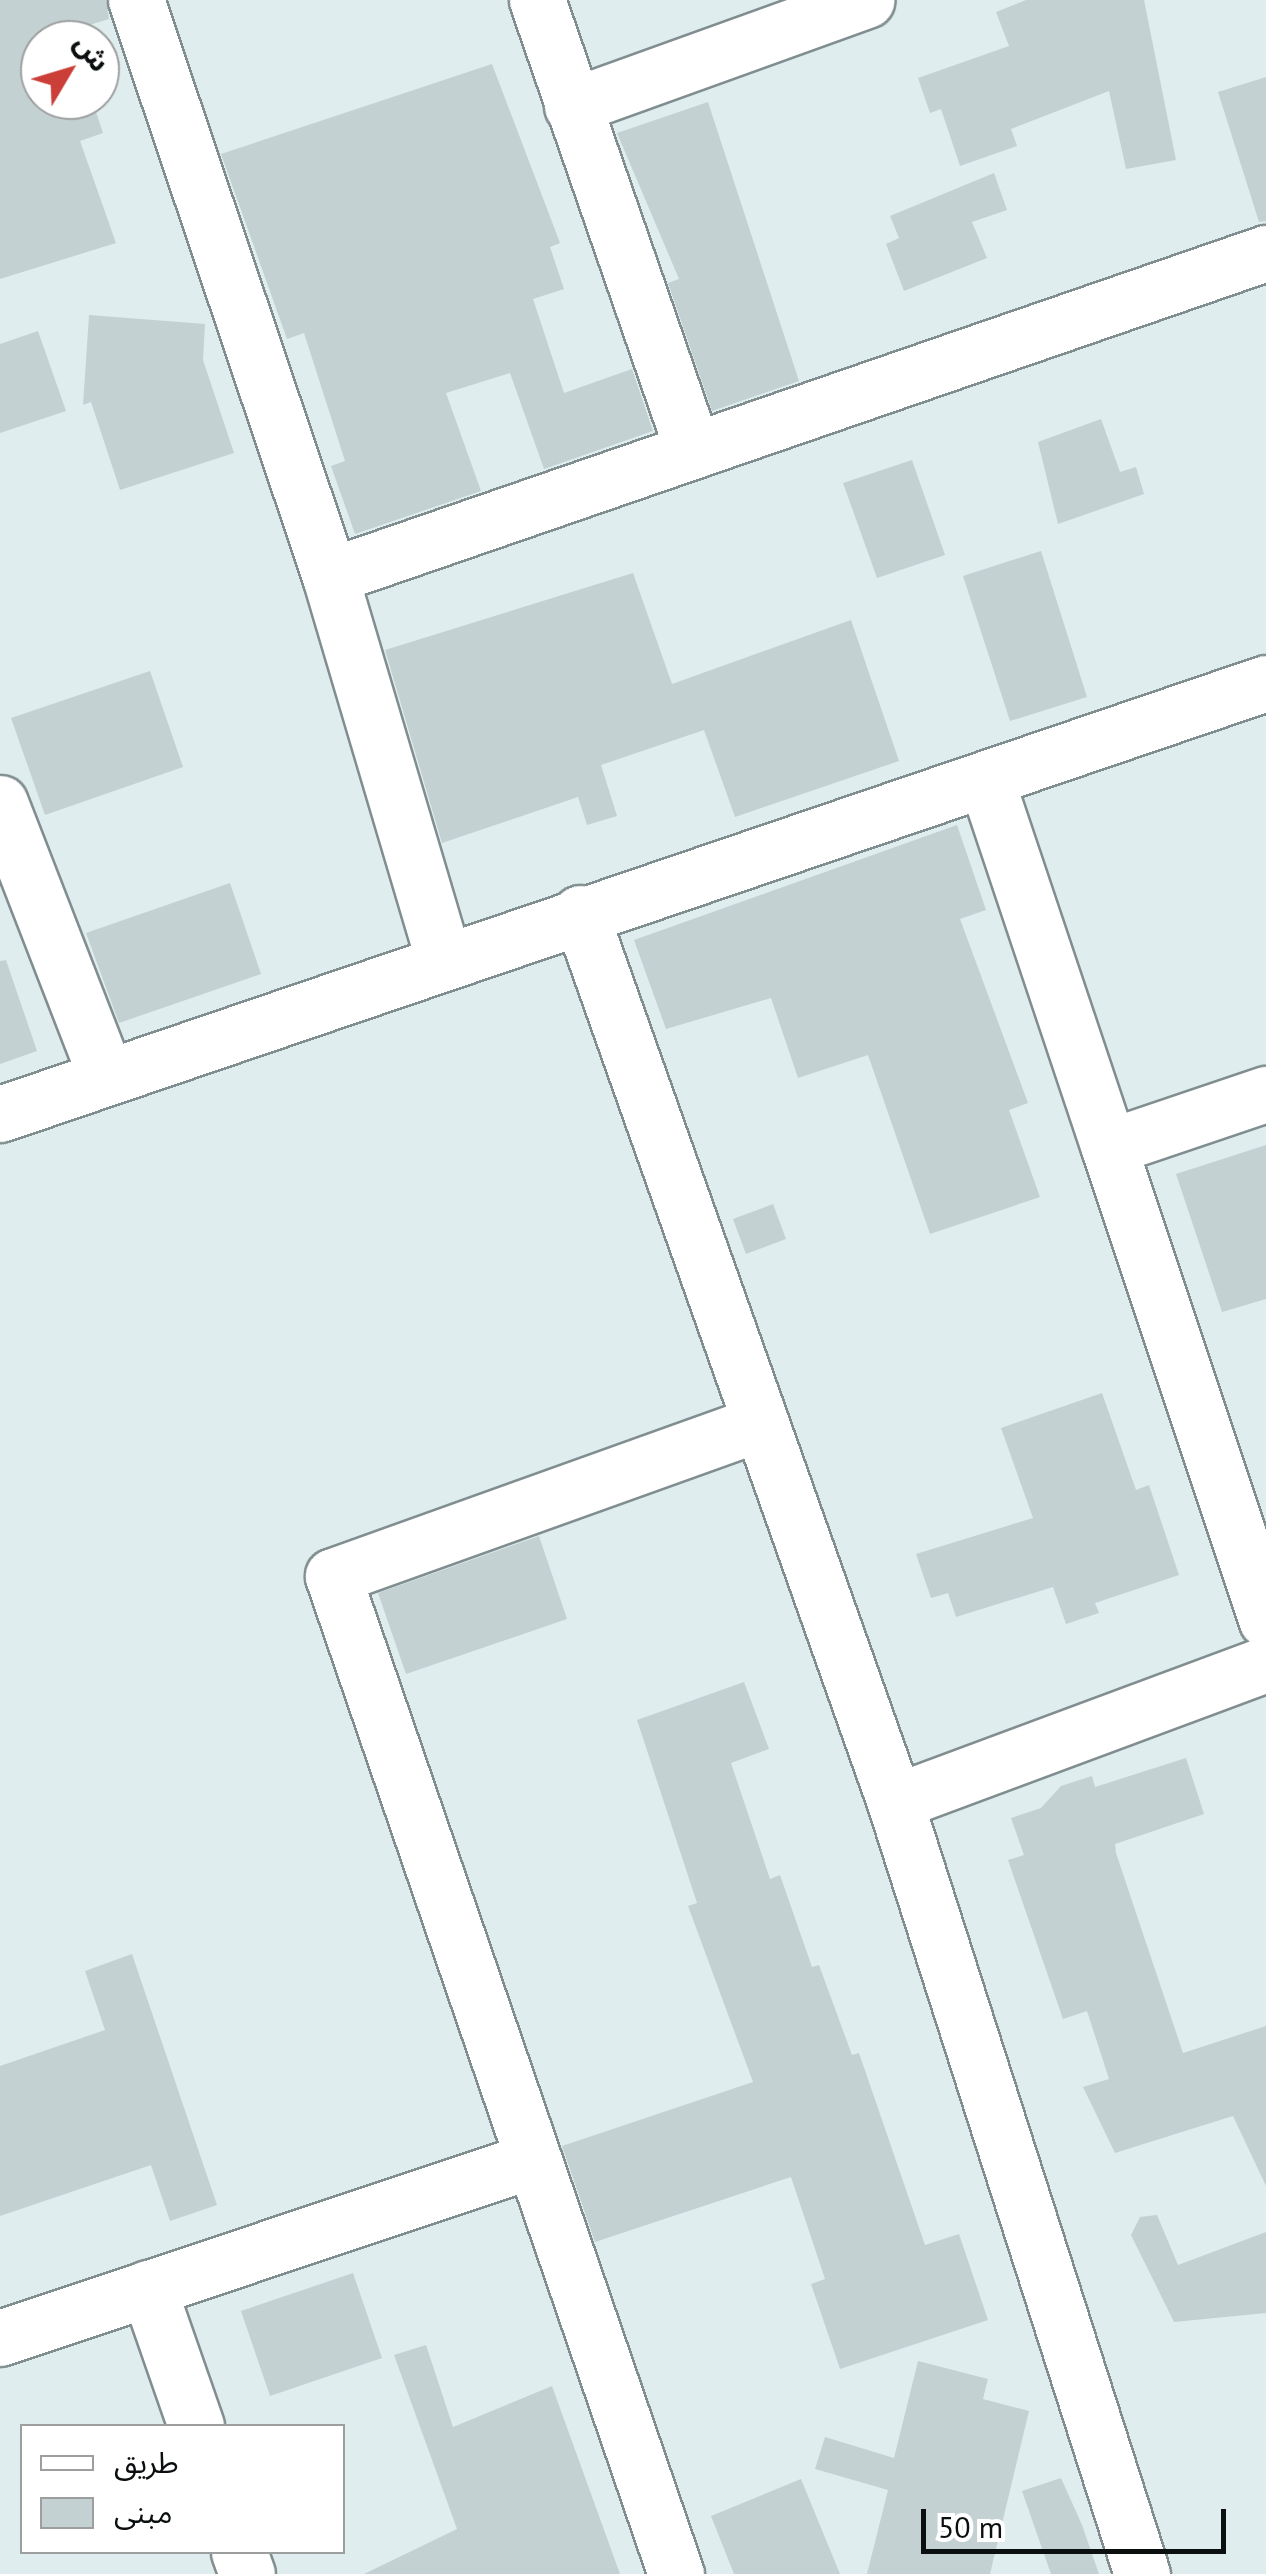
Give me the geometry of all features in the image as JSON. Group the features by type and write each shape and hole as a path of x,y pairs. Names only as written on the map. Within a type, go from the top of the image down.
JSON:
{"street":[{"path":"136,0 330,576 444,960"},
{"path":"538,0 693,451"},
{"path":"572,106 868,0"},
{"path":"330,576 1266,253"},
{"path":"0,1114 580,913 986,783 1266,682"},
{"path":"986,783 1266,1620"},
{"path":"0,803 106,1076"},
{"path":"580,913 894,1802 1142,2574"},
{"path":"1108,1147 1266,1094"},
{"path":"676,2574 528,2161 333,1576 760,1423"},
{"path":"894,1802 1266,1664"},
{"path":"0,2338 528,2161"},
{"path":"148,2288 195,2424"}],"building":[{"path":"0,0 106,0 109,19 106,20 20,20 20,120 99,120 103,133 80,141 116,243 0,279"},
{"path":"1026,0 1144,0 1176,160 1126,169 1109,91 1011,129 1017,146 960,166 941,109 930,113 918,78 1009,46 996,12"},
{"path":"492,64 560,243 550,247 564,289 533,299 564,393 632,369 653,431 544,469 510,373 446,393 481,491 355,534 331,466 345,461 304,333 287,339 221,154"},
{"path":"1266,77 1266,221 1259,222 1218,92"},
{"path":"708,102 799,381 712,411 668,283 679,279 617,133"},
{"path":"994,173 1007,210 972,222 987,258 904,291 886,244 899,238 890,216"},
{"path":"89,315 205,324 203,360 234,453 120,490 91,402 83,405"},
{"path":"38,331 66,411 0,433 0,344"},
{"path":"1101,419 1120,472 1136,467 1144,494 1058,524 1038,442"},
{"path":"912,460 945,555 877,578 843,483"},
{"path":"1041,551 1087,697 1010,721 963,576"},
{"path":"633,573 672,684 851,620 899,761 735,817 704,730 601,765 617,816 587,825 578,797 442,843 385,650"},
{"path":"150,671 183,767 45,815 11,718"},
{"path":"957,825 986,910 960,919 1028,1103 1009,1110 1040,1197 930,1234 868,1055 798,1078 771,998 666,1029 634,940"},
{"path":"230,883 261,974 119,1023 86,933"},
{"path":"6,960 37,1051 0,1064 0,961"},
{"path":"1266,1145 1266,1299 1222,1312 1176,1174"},
{"path":"773,1204 786,1239 746,1254 733,1219"},
{"path":"1102,1393 1136,1490 1149,1485 1179,1575 1095,1603 1099,1613 1066,1624 1053,1587 956,1617 948,1593 931,1598 916,1554 1033,1518 1001,1428"},
{"path":"539,1536 567,1619 406,1674 378,1593"},
{"path":"744,1682 769,1749 731,1763 770,1879 780,1875 812,1967 819,1965 852,2055 859,2053 925,2245 959,2234 988,2320 840,2369 811,2284 825,2279 791,2177 595,2242 562,2146 753,2082 688,1906 697,1903 637,1720"},
{"path":"1186,1758 1204,1814 1115,1844 1116,1853 1183,2053 1266,2026 1266,2186 1233,2116 1115,2153 1083,2087 1109,2079 1087,2011 1063,2019 1008,1860 1024,1855 1011,1818 1041,1808 1061,1786 1092,1776 1095,1787"},
{"path":"132,1954 217,2205 170,2221 151,2165 0,2216 0,2066 105,2030 85,1971"},
{"path":"1157,2215 1178,2265 1266,2232 1266,2313 1174,2322 1131,2235 1140,2217"},
{"path":"353,2273 382,2358 270,2396 241,2311"},
{"path":"426,2345 453,2427 552,2386 620,2574 364,2574 457,2529 394,2355"},
{"path":"918,2361 988,2379 983,2399 1029,2411 990,2574 867,2574 888,2490 815,2469 825,2437 894,2458"},
{"path":"1061,2478 1099,2574 1051,2574 1022,2491"},
{"path":"801,2479 840,2574 734,2574 711,2516"}]}
